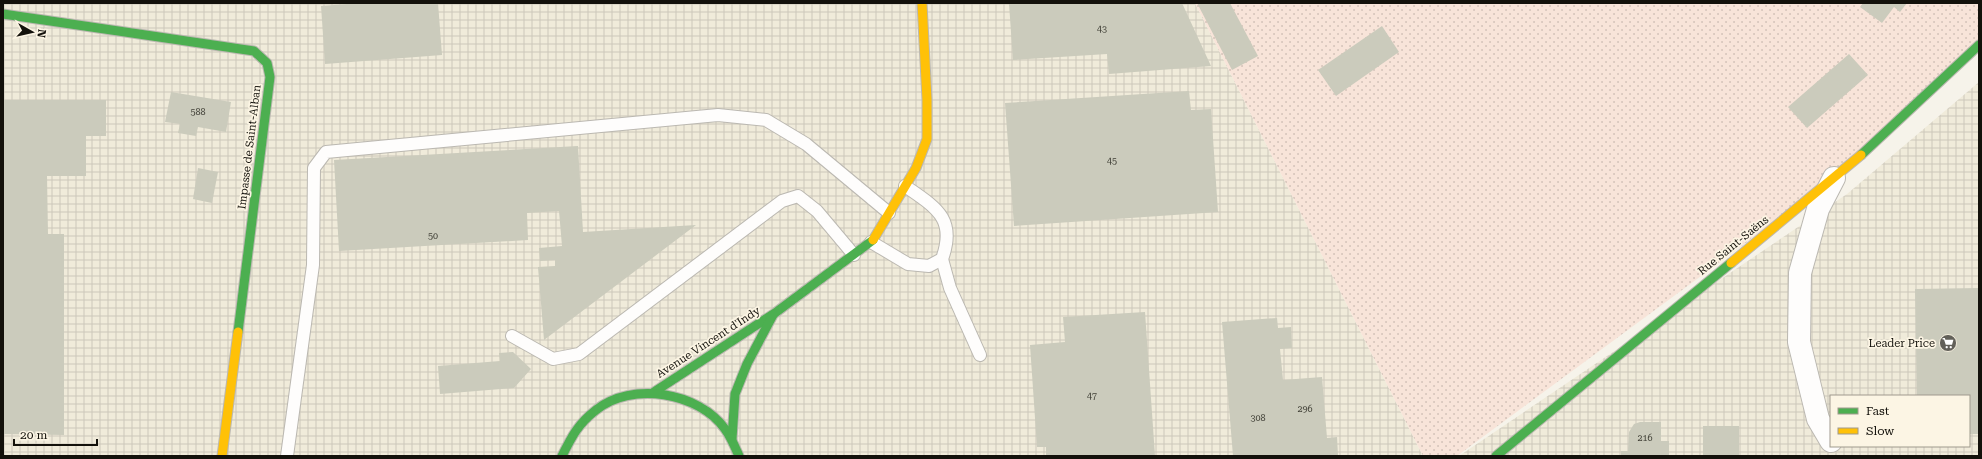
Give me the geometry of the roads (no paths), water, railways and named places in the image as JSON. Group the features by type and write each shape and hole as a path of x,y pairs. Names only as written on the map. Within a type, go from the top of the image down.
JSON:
{"street":[{"name":"Avenue Vincent d'Indy","path":"654,392 775,313 871,242 916,168 926,139 927,100 922,3"},
{"name":"Impasse de Saint-Alban","path":"3,14 254,51 267,63 270,77 222,456"},
{"name":"Rue Saint-Saëns","path":"1496,456 1865,152 1979,45"},
{"path":"1830,439 1818,419 1799,342 1800,273 1818,209 1834,178"},
{"name":"Avenue Vincent d'Indy","path":"734,442 735,394 747,364 775,313"},
{"path":"557,454 580,423 602,405 627,394 654,392 678,396 699,405 718,420 743,454"},
{"path":"1835,447 1840,456"}],"lane":[{"path":"287,456 313,265 314,168 326,152 718,115 766,120 806,144 889,212"},
{"path":"905,186 934,206 944,219 947,245 942,259 950,288 980,355"},
{"path":"512,336 553,359 580,354 782,200 798,196 817,211 854,255"},
{"path":"871,242 908,264 929,266 942,259"}],"place":[{"name":"Leader Price","path":"1948,343"}]}
